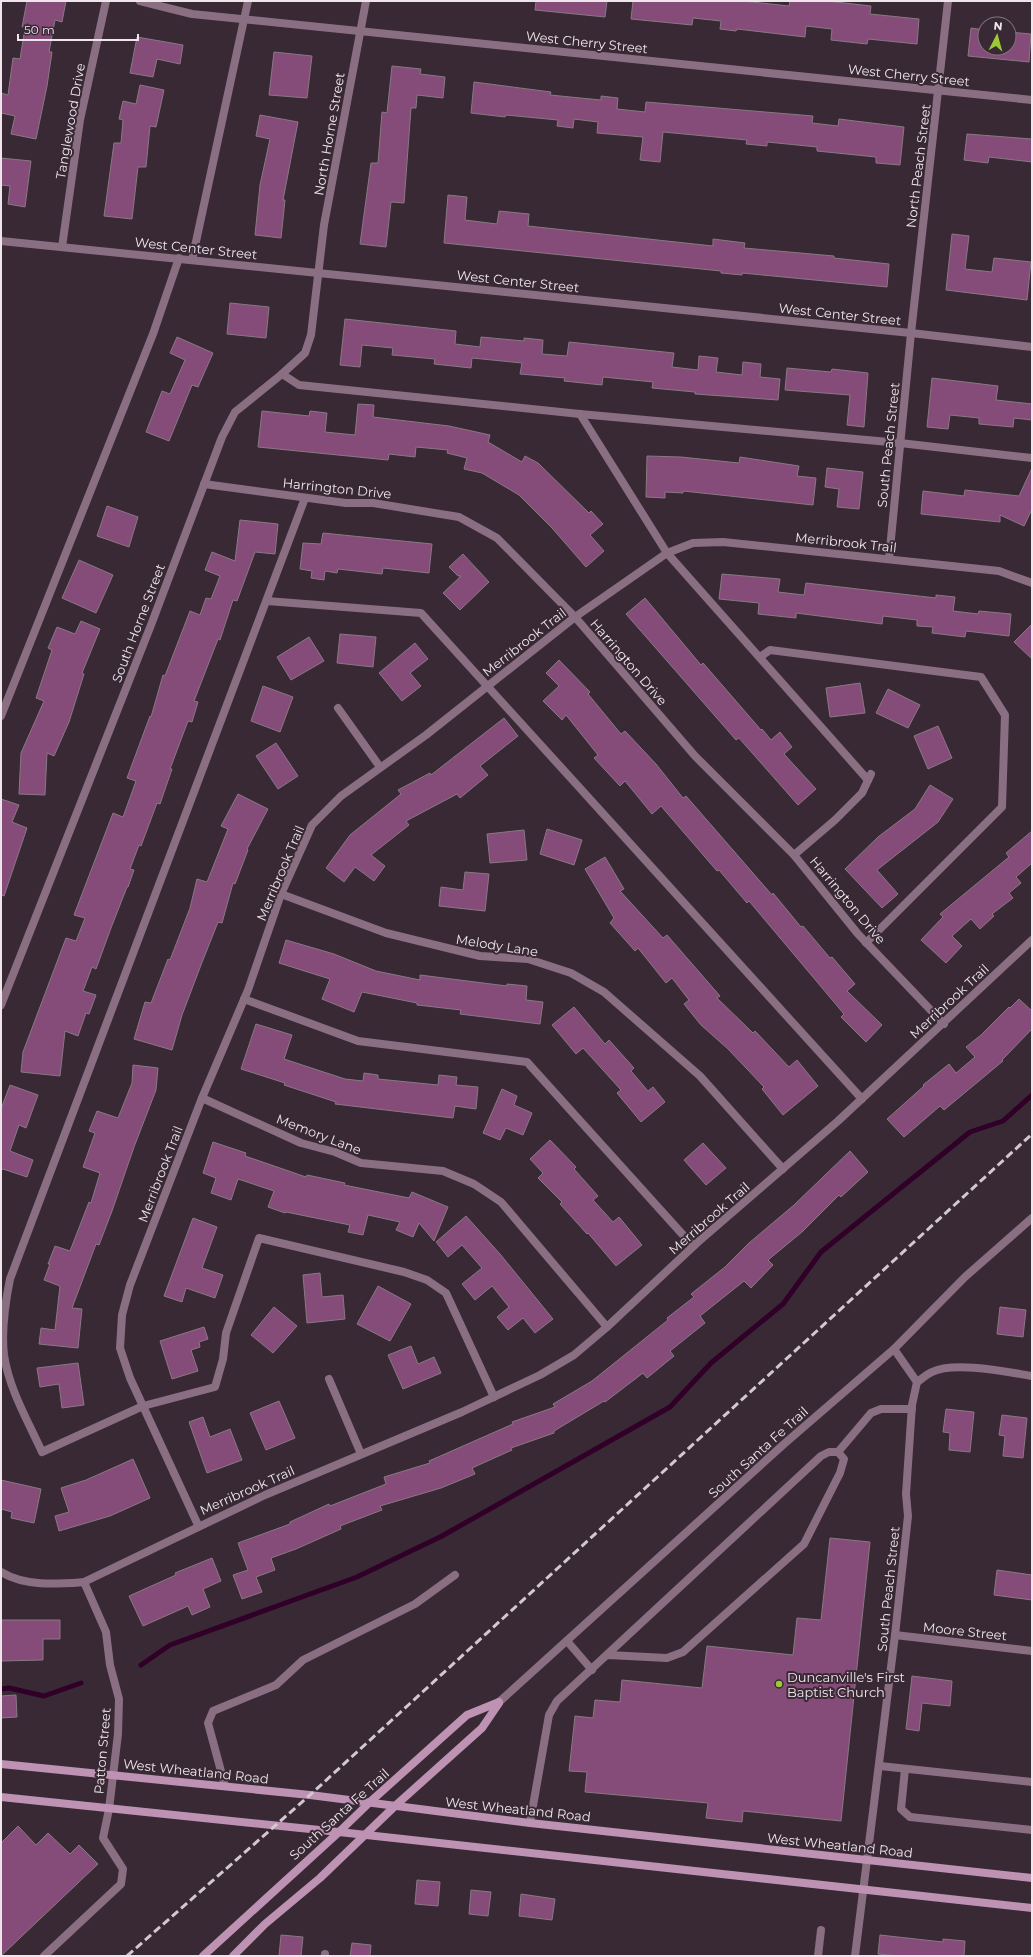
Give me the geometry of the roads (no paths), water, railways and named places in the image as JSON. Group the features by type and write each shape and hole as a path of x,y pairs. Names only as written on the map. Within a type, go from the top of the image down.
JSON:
{"main road":[{"name":"South Santa Fe Trail","path":"203,1956 467,1715 499,1702"},
{"name":"South Santa Fe Trail","path":"233,1956 265,1924 320,1878 395,1806 482,1728 499,1702"},
{"name":"West Wheatland Road","path":"1,1764 370,1802 530,1823 1032,1878"},
{"path":"1,1797 339,1832 1032,1908"}],"street":[{"name":"Tanglewood Drive","path":"62,247 79,128 106,1"},
{"name":"West Cherry Street","path":"140,1 192,14 244,18 1032,100"},
{"path":"192,260 248,1"},
{"name":"North Horne Street","path":"318,273 324,225 366,1"},
{"name":"North Peach Street","path":"911,333 948,1"},
{"name":"West Center Street","path":"1,241 911,333 1032,347"},
{"path":"1,716 153,334 178,258"},
{"name":"South Horne Street","path":"1,1005 151,625 222,437 235,412 282,374 305,353 311,335 318,273"},
{"name":"South Peach Street","path":"888,559 911,333"},
{"path":"282,374 299,385 580,414 900,443 1032,458"},
{"path":"580,414 667,553 870,777 862,793 835,820 794,855"},
{"name":"Harrington Drive","path":"204,484 346,503 373,503 459,517 497,538 575,618 695,756 794,855 866,943 944,1024"},
{"path":"305,498 10,1279 4,1313 4,1355 13,1388 42,1452 143,1406 215,1387 223,1359 226,1333 259,1238 404,1272 427,1280 446,1293 494,1397"},
{"name":"Merribrook Trail","path":"1032,583 999,570 723,542 693,543 667,553 575,618 426,735 341,796 312,825 281,894 244,999 202,1098 130,1284 122,1315 120,1348 130,1378 198,1526 265,1495 462,1412 540,1375 574,1355 607,1327 693,1246 862,1099 944,1024 1032,940"},
{"path":"267,601 421,613 862,1099"},
{"path":"760,657 770,650 981,676 1005,714 1002,807 866,943"},
{"path":"338,708 380,767"},
{"name":"Melody Lane","path":"281,894 393,936 480,956 528,959 571,973 604,992 700,1076 783,1169"},
{"path":"244,999 358,1041 527,1062 693,1246"},
{"name":"Memory Lane","path":"202,1098 301,1143 335,1152 361,1163 443,1171 474,1184 501,1202 607,1327"},
{"name":"South Santa Fe Trail","path":"499,1702 784,1444 894,1349 965,1278 1032,1218"},
{"path":"894,1349 917,1382 933,1371 953,1367 993,1370 1032,1376"},
{"path":"329,1379 361,1454"},
{"name":"South Peach Street","path":"855,1956 880,1766 908,1516 906,1494 912,1409 917,1382"},
{"path":"530,1823 549,1715 557,1701 821,1456 829,1452 838,1452 872,1413 881,1409 912,1409"},
{"path":"608,1655 667,1658 683,1652 804,1544 840,1473 844,1459 838,1452"},
{"path":"1,1572 10,1578 52,1584 84,1582 198,1526"},
{"path":"225,1786 208,1723 213,1711 276,1685 303,1660 415,1604 455,1575"},
{"name":"Patton Street","path":"44,1956 121,1884 123,1869 104,1838 118,1734 119,1699 110,1665 106,1632 84,1582"},
{"name":"Moore Street","path":"895,1635 1032,1651"},
{"path":"567,1641 592,1670"},
{"path":"880,1766 1032,1782"},
{"path":"905,1769 901,1809 910,1817 1032,1830"},
{"path":"818,1956 821,1930"}],"waterway":[{"path":"141,1665 170,1645 357,1577 442,1536 670,1407 711,1363 783,1304 821,1252 970,1132 1003,1121 1032,1095"},
{"path":"1,1689 9,1688 44,1696 81,1683"}],"railway":[{"path":"127,1956 310,1795 1032,1134"}],"place":[{"name":"Duncanville's First Baptist Church","path":"779,1684"}]}
